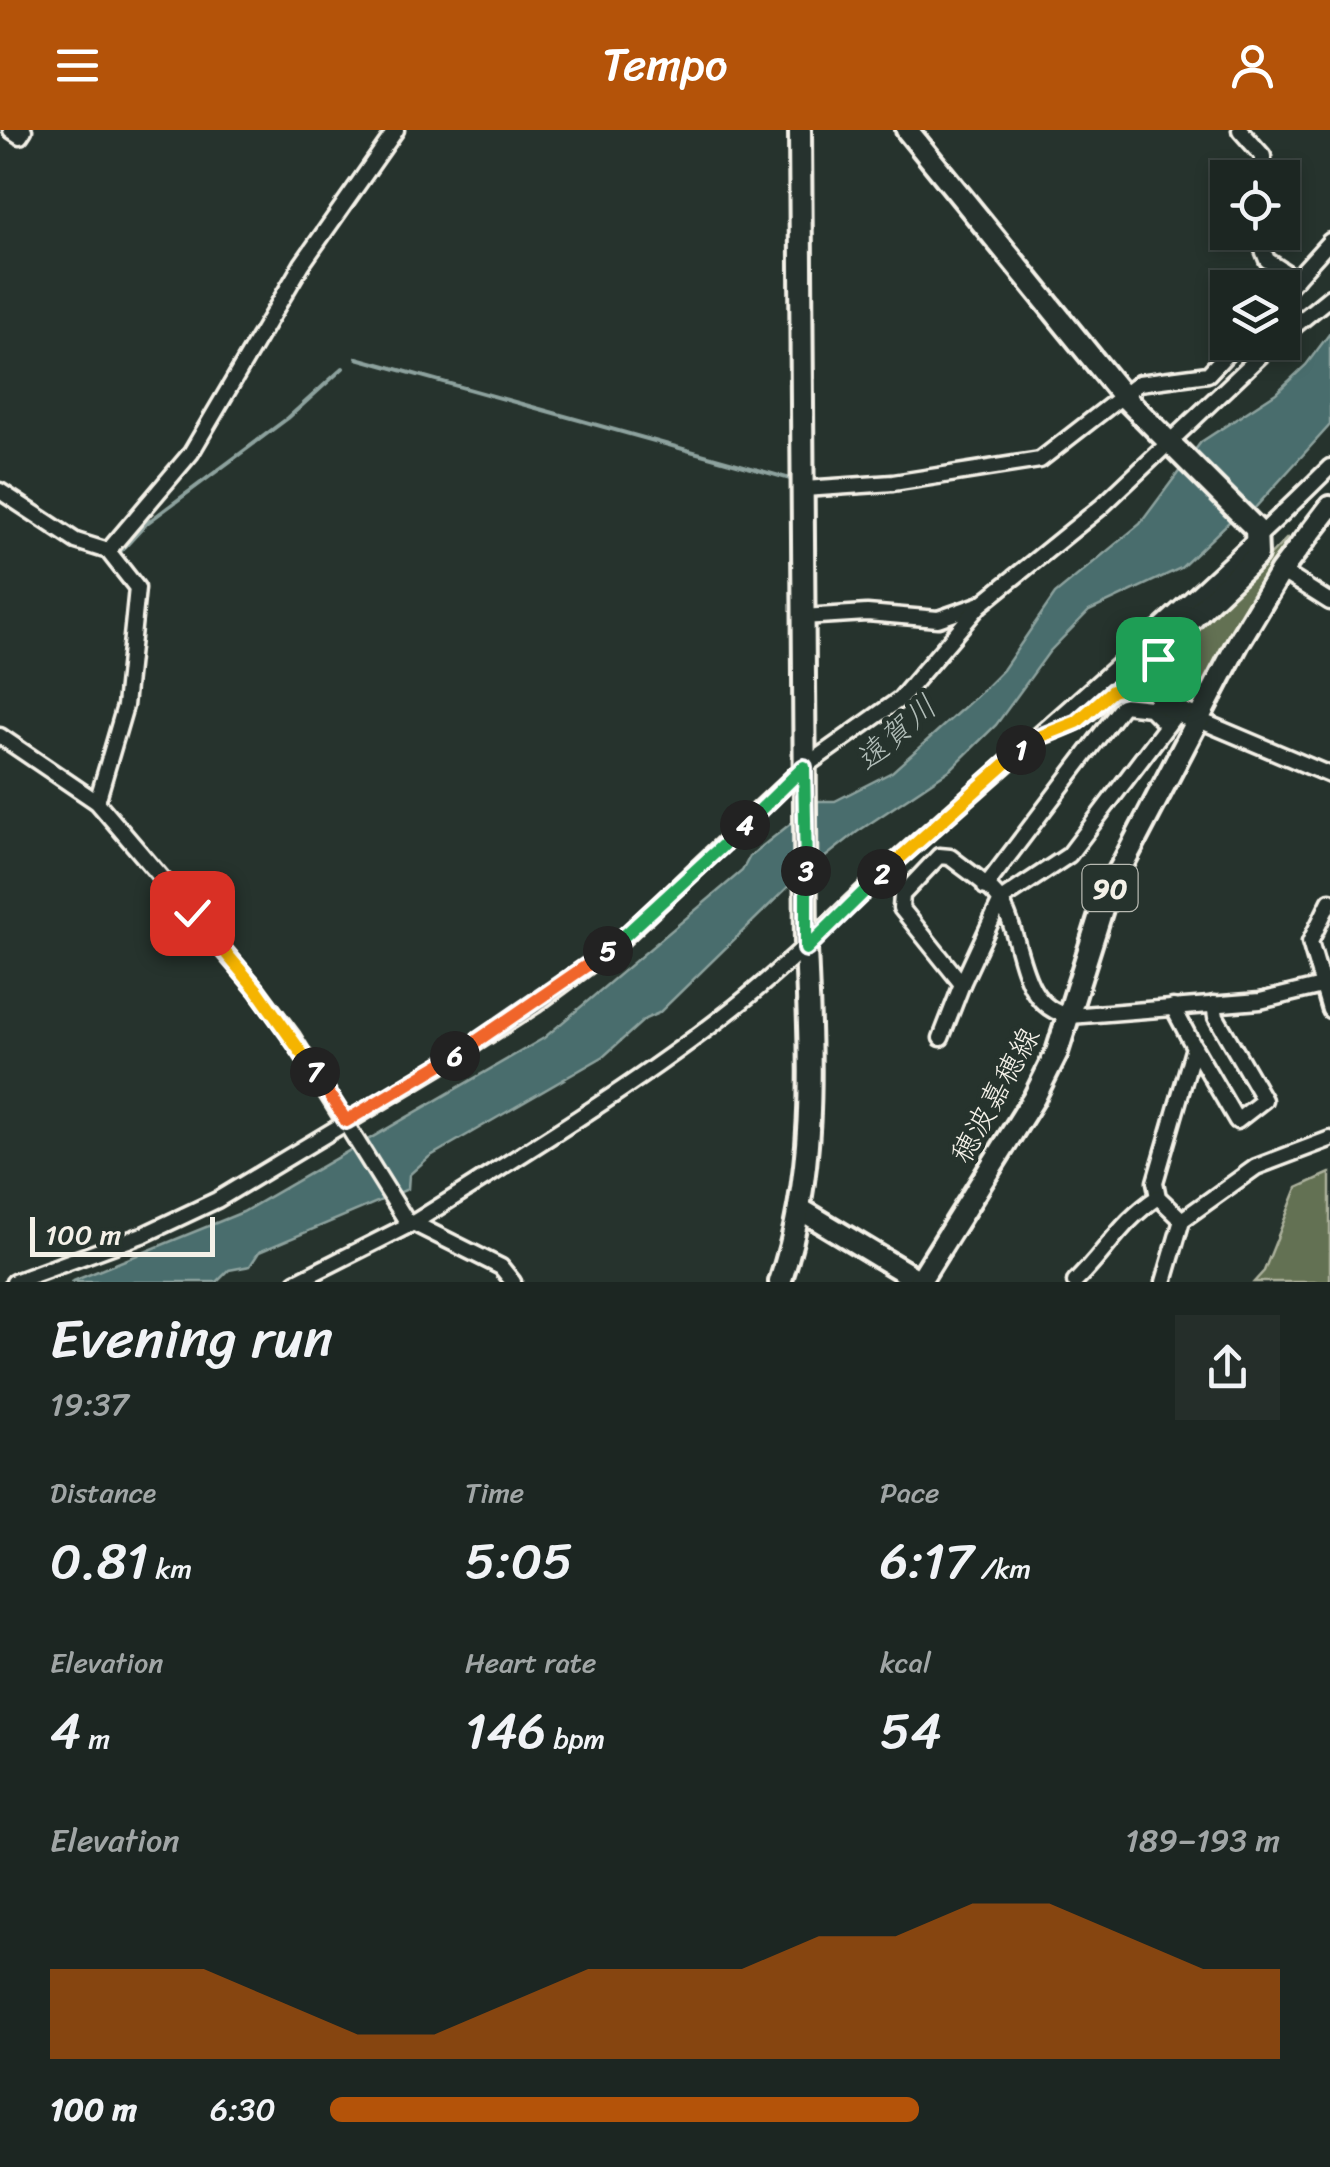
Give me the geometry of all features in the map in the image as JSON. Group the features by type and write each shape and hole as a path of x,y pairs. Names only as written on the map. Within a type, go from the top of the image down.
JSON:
{"street":[{"path":"11,130 20,136 24,130"},
{"path":"108,550 191,453 302,264 396,130"},
{"path":"780,1282 800,1209 812,1073 806,942 800,130"},
{"path":"908,130 1122,395 1257,532 1258,556 1158,659 1156,688 1173,718"},
{"path":"1240,130 1263,160"},
{"path":"1300,275 1330,241"},
{"path":"1263,250 1267,260 1282,270"},
{"path":"1300,321 1330,297"},
{"path":"804,488 893,483 1040,460 1122,395 1152,379 1208,374 1221,360"},
{"path":"14,1282 145,1234 216,1200 348,1124 536,1005 616,945 804,774 900,699 980,605 1101,507 1257,360"},
{"path":"296,1282 410,1223 628,1084 731,1010 1330,468"},
{"path":"0,491 76,541 108,550 132,576 138,599 126,706 98,802"},
{"name":"穂波嘉穂線","path":"920,1282 1034,1098 1070,1016 1106,896 1199,720 1281,571 1330,507"},
{"path":"1281,571 1330,602"},
{"path":"802,618 867,613 938,619 980,605"},
{"path":"1034,739 1077,722 1125,686 1156,688"},
{"path":"985,887 1122,705 1150,708 1173,718 1199,720 1330,775"},
{"path":"941,1038 1000,900 1068,855 1173,718"},
{"path":"0,736 98,802 257,990 410,1223 501,1266 512,1282"},
{"path":"962,984 901,908 900,900 945,855 1000,900 1037,998 1053,1013 1070,1016 1260,1000 1327,985"},
{"path":"1330,901 1323,931 1310,942 1327,985 1330,1010"},
{"path":"1172,1007 1237,1120 1264,1100 1216,1017 1214,1004"},
{"path":"1182,1220 1158,1197 1156,1164 1194,1047"},
{"path":"1164,1282 1182,1220 1256,1167 1330,1139"},
{"path":"1075,1282 1103,1256 1123,1222 1158,1197"},
{"path":"800,1209 920,1282"}],"green space":[{"path":"1288,537 1193,704 1179,697 1167,681 1179,650"},
{"path":"1330,1173 1330,1282 1254,1282 1264,1271 1297,1188"}],"water":[{"path":"1330,333 1330,425 1254,509 1231,520 1181,568 1089,611 1049,652 996,725 951,769 857,832 791,884 659,1013 645,1019 604,1056 429,1157 409,1175 408,1189 259,1252 250,1266 229,1270 217,1282 71,1282 243,1212 544,1038 742,871 750,856 819,801 835,801 892,772 1003,670 1055,594 1140,524 1201,442 1276,393 1306,365"}],"waterway":[{"path":"357,358 794,480"},
{"path":"122,550 147,523 288,418 343,368"}],"route":[{"path":"192,913 292,1037 346,1121 536,1005 616,945 804,767 806,949 847,907 1034,739 1077,722 1112,691 1138,684 1156,688 1158,659"}],"water label":[{"name":"遠賀川","path":"896,733"}]}
